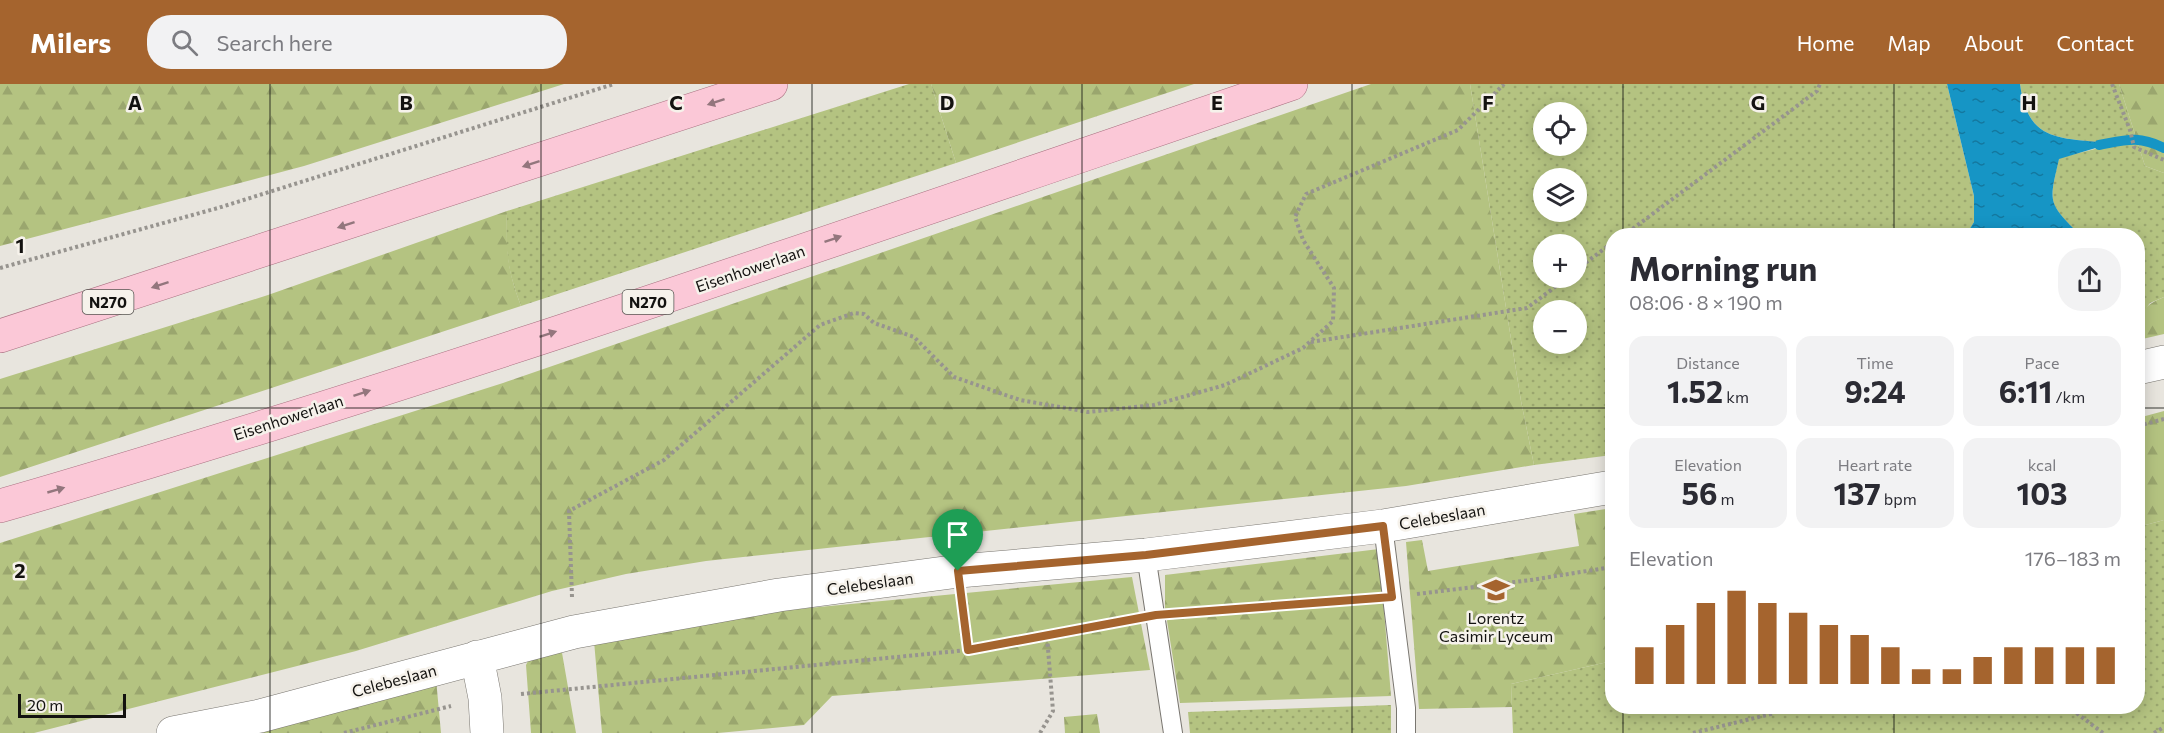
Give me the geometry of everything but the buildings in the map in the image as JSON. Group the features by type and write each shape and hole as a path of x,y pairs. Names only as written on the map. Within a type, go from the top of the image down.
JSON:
{"main road":[{"name":"N270","path":"0,336 771,84"},
{"name":"Eisenhowerlaan","path":"0,506 105,476 644,303 1291,84"}],"street":[{"path":"2145,366 2164,362"},
{"name":"Celebeslaan","path":"173,733 260,716 574,632 779,595 958,571 1146,555 1383,526 1605,488"},
{"path":"477,657 485,698 487,733"}],"lane":[{"path":"1383,526 1406,708 1406,733"},
{"path":"1146,555 1173,733"}],"path":[{"path":"0,268 218,208 614,84"},
{"path":"574,632 569,511 664,460 820,325 854,313 864,314 874,322 914,337 954,377 1020,400 1088,412 1154,405 1225,386 1304,348 1333,321 1334,288 1304,240 1295,217 1306,194 1458,130 1504,84"},
{"path":"1634,228 1817,91 1820,84"},
{"path":"2112,84 2130,130 2134,147 2164,160"},
{"path":"1587,262 1605,248"},
{"path":"1311,342 1527,308 1554,288"},
{"path":"2145,424 2164,418"},
{"path":"344,733 485,698 968,650 1156,615 1392,597 1531,580 1605,568"},
{"path":"958,571 968,650"},
{"path":"1041,733 1053,711 1047,636"},
{"path":"1693,733 1771,714"},
{"path":"2078,714 2103,733"},
{"path":"2154,733 2164,727"}],"green space":[{"path":"0,84 564,84 304,166 0,246"},
{"path":"909,84 931,84 956,163 521,306 508,259 507,211"},
{"path":"931,84 1194,84 956,163"},
{"path":"1371,84 1470,84 1521,401 1534,465 1406,486 706,561 626,574 552,591 356,651 34,733 0,733 0,543 503,383"},
{"path":"1470,84 1947,84 1974,196 1974,222 1971,228 1605,228 1605,456 1534,465 1521,401"},
{"path":"2020,84 2119,84 2145,166 2164,173 2164,297 2150,303 2145,310 2145,228 2073,228 2061,216 2053,201 2053,185 2059,158 2099,148 2099,142 2068,139 2045,131 2036,125 2024,102"},
{"path":"2119,84 2164,84 2164,173 2145,166"},
{"path":"507,211 508,259 521,306 0,477 0,379 268,295"},
{"path":"2164,297 2164,334 2145,338 2145,309"},
{"path":"2164,411 2164,520 2145,525 2145,416"},
{"path":"1605,509 1605,663 1511,684 1512,707 1419,709 1406,542 1422,540 1428,571 1579,546 1574,514"},
{"path":"2164,520 2164,733 1513,733 1511,684 1605,663 1605,714 2145,714 2145,525"},
{"path":"1379,549 1391,696 1180,703 1165,608 1165,575"},
{"path":"1132,577 1150,670 832,696 804,725 718,733 602,733 594,641 767,612"},
{"path":"561,647 576,733 531,733 526,665 529,659"},
{"path":"436,679 441,733 252,733"},
{"path":"1391,705 1391,733 1190,733 1188,712"},
{"path":"1097,714 1100,733 1065,733 1064,717"}],"water":[{"path":"1947,84 2020,84 2029,115 2036,125 2056,136 2099,142 2099,147 2059,159 2053,185 2053,201 2061,215 2073,228 1970,228 1974,222 1974,196"}],"waterway":[{"path":"2099,145 2139,140 2164,148"}],"place":[{"name":"Lorentz Casimir Lyceum","path":"1496,590"}],"route":[{"path":"1383,526 1392,597 1156,615 968,650 958,571 1146,555 1383,526"}]}
